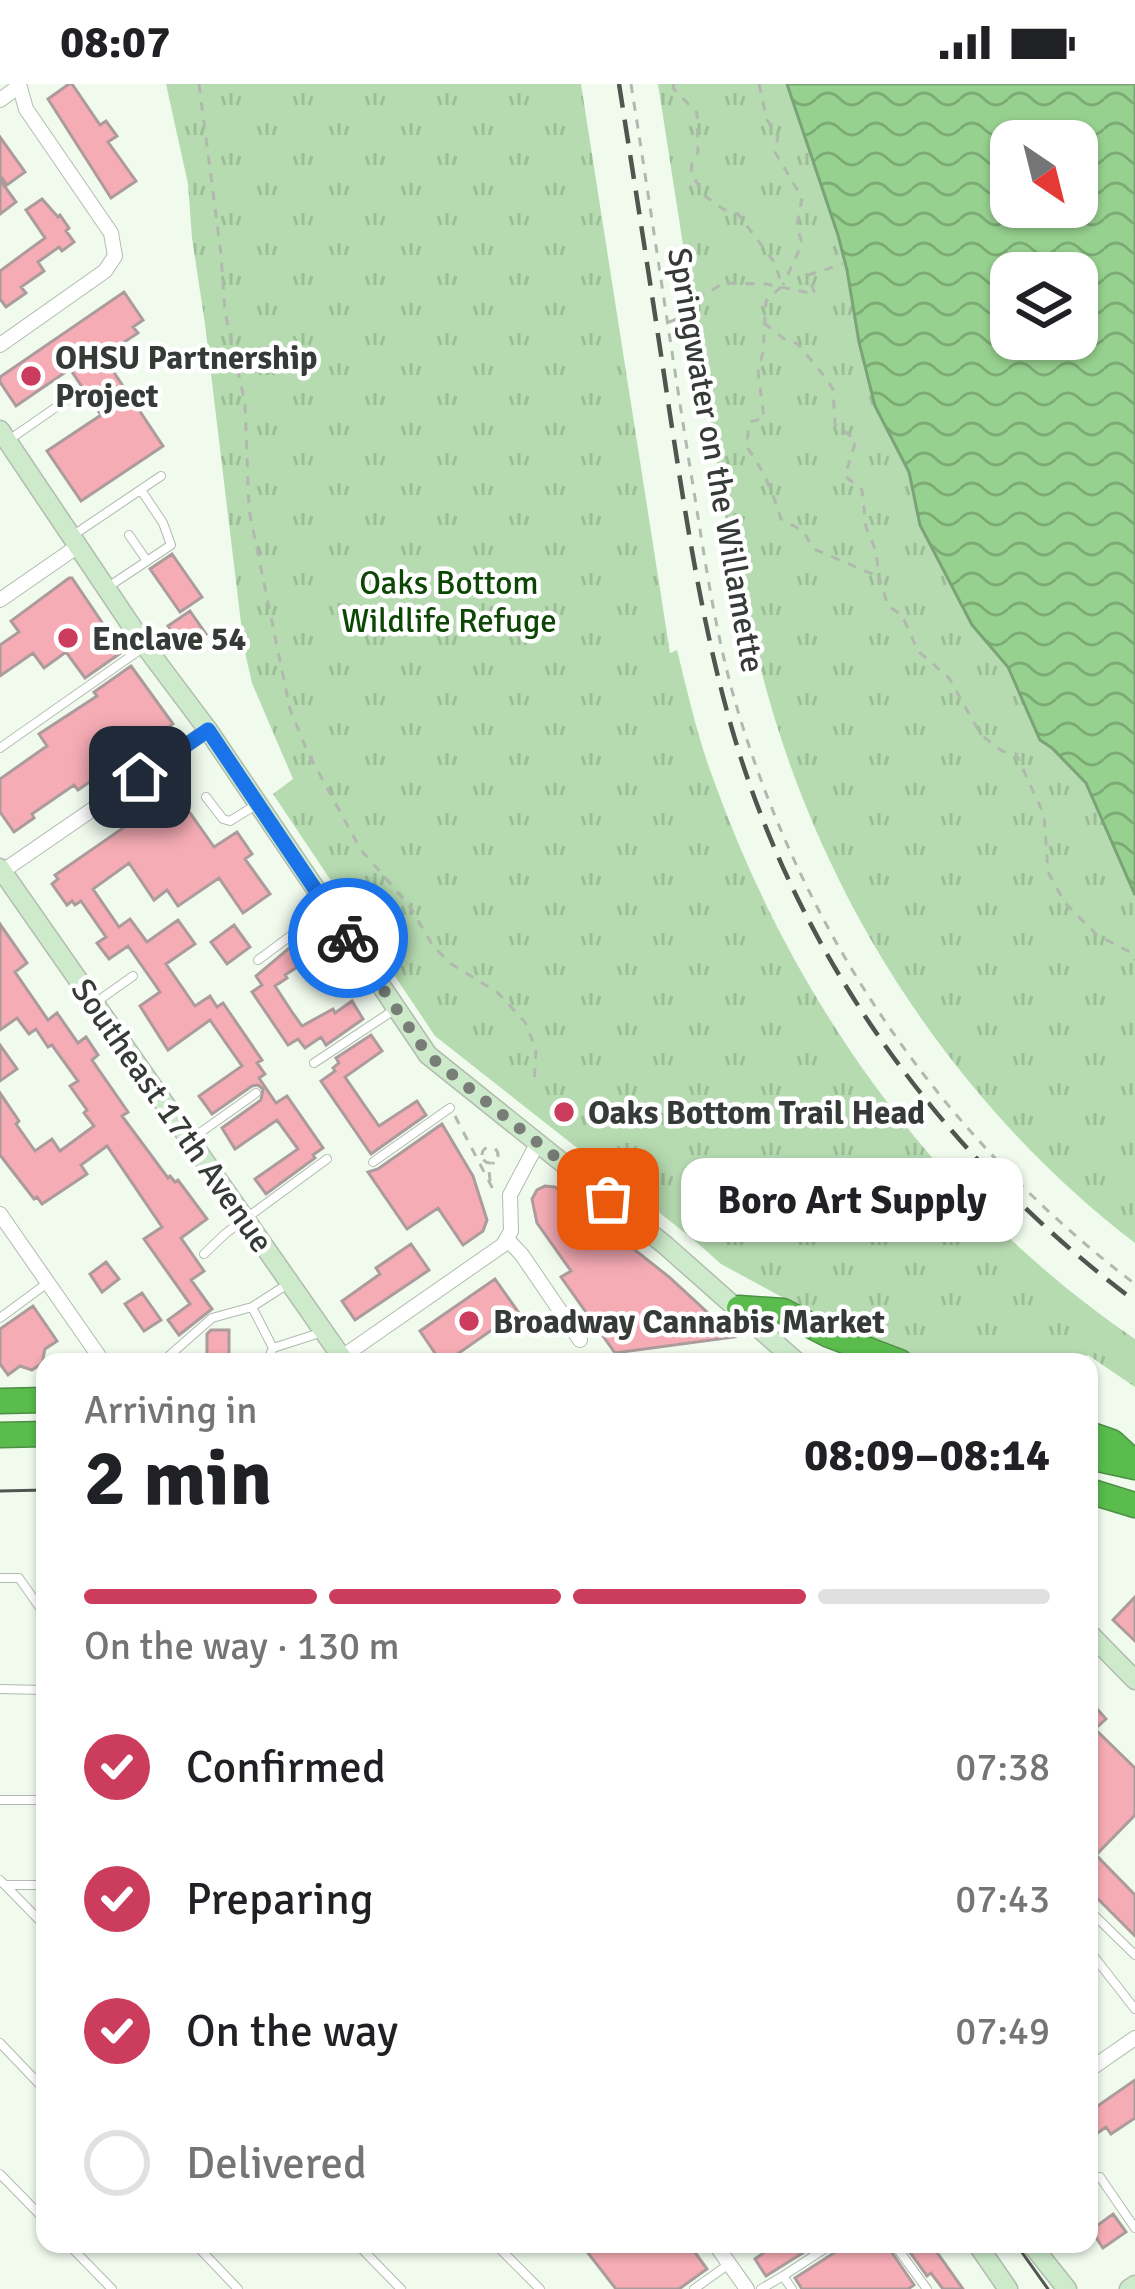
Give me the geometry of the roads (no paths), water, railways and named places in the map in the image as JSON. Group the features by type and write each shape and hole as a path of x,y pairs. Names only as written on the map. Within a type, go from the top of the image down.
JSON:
{"highway":[{"path":"739,1309 783,1311 876,1353"},
{"path":"0,1401 36,1400"},
{"path":"0,1435 36,1434"},
{"path":"1098,1437 1112,1442 1135,1465"},
{"path":"1098,1458 1135,1465"},
{"path":"1098,1494 1135,1505"}],"main road":[{"path":"2,439 208,730 428,1055 665,1245 787,1353"},
{"name":"Southeast 17th Avenue","path":"1,870 339,1353"},
{"path":"1098,1643 1135,1679"},
{"path":"982,2253 1008,2289"},
{"path":"1038,2253 1067,2289"}],"street":[{"path":"0,100 19,85 26,110 111,233 115,256 110,267 0,345"},
{"path":"0,600 75,541"},
{"path":"1,870 208,730"},
{"path":"354,1353 507,1239 512,1223 510,1195 537,1144"},
{"path":"0,1214 97,1353"},
{"path":"507,1239 580,1340"},
{"path":"1098,2064 1135,2038"},
{"path":"721,2253 747,2289"}],"lane":[{"path":"2,439 75,394"},
{"path":"75,541 161,476"},
{"path":"107,588 171,545 141,490"},
{"path":"129,535 147,561"},
{"path":"0,748 145,646"},
{"path":"206,797 230,821 258,804"},
{"path":"259,960 328,908"},
{"path":"94,1003 133,976"},
{"path":"314,1063 395,1009"},
{"path":"190,1140 256,1093"},
{"path":"373,1162 450,1108"},
{"path":"204,1254 327,1159"},
{"path":"172,1353 212,1318 252,1307 290,1282"},
{"path":"0,1318 48,1283"},
{"path":"252,1307 270,1353"},
{"path":"272,1348 324,1331"},
{"path":"0,1578 20,1578 36,1602"},
{"path":"0,1689 36,1690"},
{"path":"0,1800 36,1800"},
{"path":"2,1882 36,1884"},
{"path":"2,1882 36,1917"},
{"path":"1098,1919 1135,1955"},
{"path":"1098,1962 1135,2009"},
{"path":"0,2043 36,2081"},
{"path":"0,2174 36,2211"},
{"path":"1098,2177 1135,2228"},
{"path":"77,2253 112,2289"},
{"path":"203,2253 238,2289"},
{"path":"366,2253 401,2289"},
{"path":"505,2253 540,2289"},
{"path":"761,2289 818,2253"},
{"path":"901,2253 927,2289"},
{"path":"694,2289 729,2264"},
{"path":"782,2276 792,2289"}],"water":[{"path":"787,84 1135,84 1135,895 1086,783 1040,740 1008,667 972,625 920,525 909,472 875,406 847,270"}],"tram line":[{"path":"0,1491 36,1490"},
{"path":"1022,2253 1048,2289"}],"railway":[{"path":"619,84 702,602 737,745 783,866 819,939 906,1074 1012,1195 1135,1301"}],"place":[{"name":"OHSU Partnership Project","path":"31,376"},
{"name":"Enclave 54","path":"68,638"},
{"name":"Oaks Bottom Trail Head","path":"564,1112"},
{"name":"Boro Art Supply","path":"608,1199"},
{"name":"Broadway Cannabis Market","path":"469,1321"}],"park label":[{"name":"Oaks Bottom Wildlife Refuge","path":"449,601"}]}
